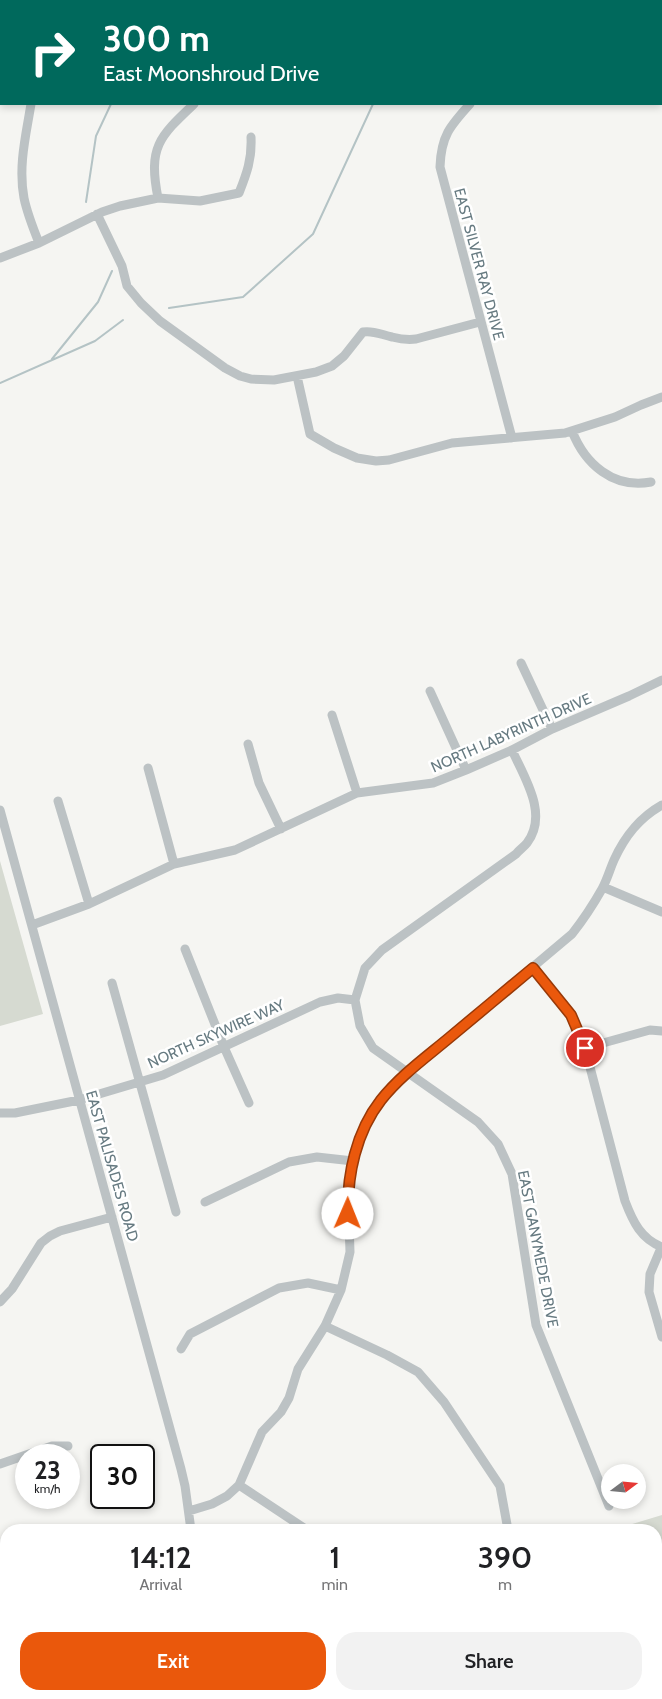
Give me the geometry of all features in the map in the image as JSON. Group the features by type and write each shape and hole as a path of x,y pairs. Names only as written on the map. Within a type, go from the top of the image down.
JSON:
{"street":[{"path":"31,105 21,177 24,199 39,242"},
{"path":"158,198 154,177 154,164 162,136 193,105"},
{"name":"EAST SILVER RAY DRIVE","path":"469,105 450,127 442,142 440,167 512,438"},
{"path":"0,258 39,242 97,214 120,206 158,198 200,201 239,193 247,175 251,154 251,137"},
{"path":"97,214 122,266 127,286 141,303 160,321 225,368 240,376 264,380 316,372 332,366 344,356 364,332 368,331 399,338 416,339 480,322"},
{"path":"297,376 310,434 334,448 357,458 376,461 389,460 452,443 552,435 572,431 616,417 662,397"},
{"path":"572,431 578,446 588,459 612,478 631,484 651,482"},
{"path":"521,663 552,729"},
{"name":"NORTH LABYRINTH DRIVE","path":"32,925 89,904 174,864 235,850 357,793 433,783 512,750 552,729 662,680"},
{"path":"430,691 466,770"},
{"path":"332,715 357,793"},
{"path":"248,744 259,783 281,829"},
{"name":"EAST GANYMEDE DRIVE","path":"512,750 530,790 536,809 534,828 528,842 516,854 382,950 365,968 355,1000 360,1026 373,1048 478,1122 498,1144 512,1174 536,1324 601,1486"},
{"path":"148,768 174,864"},
{"path":"58,801 89,904"},
{"path":"189,1511 212,1504 227,1496 239,1485 262,1432 281,1412 289,1398 298,1369 325,1326 341,1290 350,1252 348,1195 353,1161 362,1133 380,1100 407,1073 572,934 588,914 628,834 649,812 662,805"},
{"name":"EAST PALISADES ROAD","path":"0,810 181,1469 190,1524"},
{"path":"603,887 662,912"},
{"path":"184,948 249,1103"},
{"path":"533,968 571,1015 585,1048 625,1201 633,1223 643,1236 661,1248 650,1274 649,1292 662,1337"},
{"path":"112,983 176,1212"},
{"name":"NORTH SKYWIRE WAY","path":"0,1113 14,1113 79,1100 163,1075 320,1002 338,998 355,1000"},
{"path":"585,1048 650,1030 662,1031"},
{"path":"205,1202 289,1162 316,1156 353,1161"},
{"path":"0,1302 12,1289 41,1244 50,1236 60,1231 112,1217"},
{"path":"182,1349 190,1334 279,1288 308,1282 341,1290"},
{"path":"325,1326 418,1372 444,1402 500,1486 507,1524"},
{"path":"0,1464 15,1459"},
{"path":"239,1485 298,1524"}],"shaded area":[{"path":"0,861 43,1014 0,1026"},
{"path":"662,1515 662,1524 632,1524"}],"waterway":[{"path":"86,202 96,136 111,105"},
{"path":"169,308 243,297 313,234 373,105"},
{"path":"52,359 98,302 112,271"},
{"path":"0,383 95,341 123,320"}],"route":[{"path":"348,1214 348,1195 353,1161 362,1133 380,1100 407,1073 533,968 571,1015 585,1048"}]}
